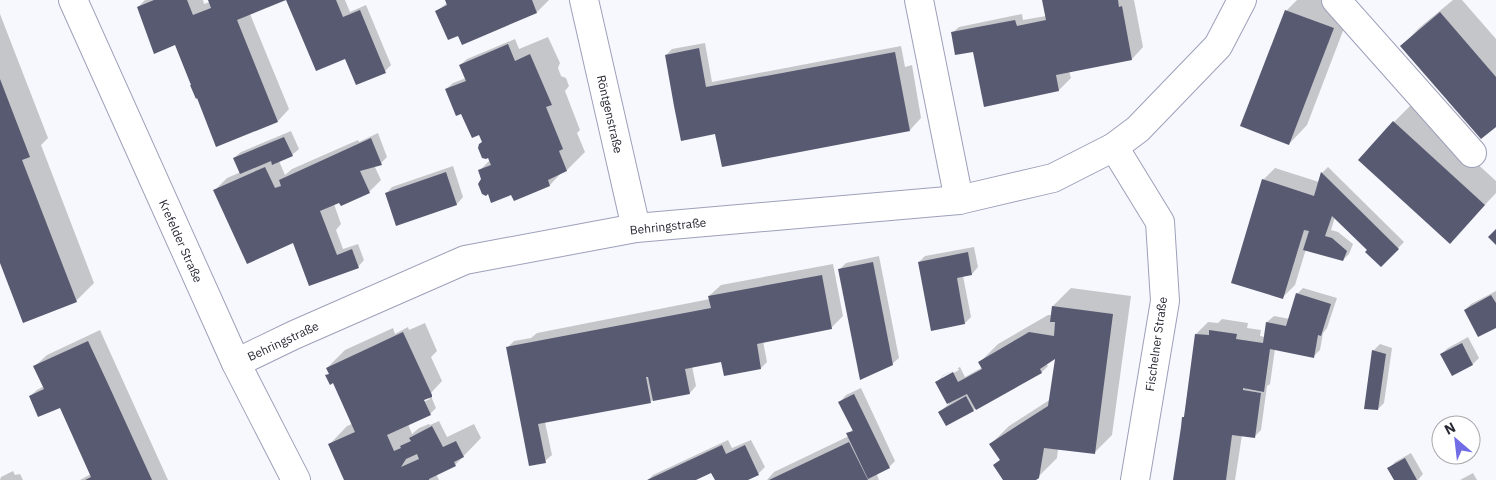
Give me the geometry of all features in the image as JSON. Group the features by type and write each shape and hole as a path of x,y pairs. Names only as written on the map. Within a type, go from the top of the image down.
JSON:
{"street":[{"name":"Krefelder Straße","path":"73,0 236,363 296,480"},
{"name":"Röntgenstraße","path":"584,0 636,228"},
{"path":"919,0 959,200"},
{"path":"1114,147 1138,130 1218,46 1242,0"},
{"path":"1336,0 1472,153"},
{"name":"Behringstraße","path":"236,363 294,335 466,260 636,228 959,200 1053,178 1114,147"},
{"name":"Fischelner Straße","path":"1114,147 1160,222 1164,301 1135,480"}],"building":[{"path":"154,0 187,0 193,15 211,8 208,0 286,0 237,20 278,122 216,147 175,45 154,54 137,7"},
{"path":"286,0 336,0 343,17 360,10 386,73 356,85 345,59 316,71"},
{"path":"445,0 532,0 537,13 462,45 458,36 448,40 435,11 447,5"},
{"path":"1042,0 1118,0 1119,7 1122,6 1132,60 1056,75 1059,91 984,107 973,52 955,55 951,32 1015,20 1017,26 1046,20"},
{"path":"1285,10 1334,28 1289,145 1240,126"},
{"path":"1440,12 1496,77 1496,127 1481,139 1400,46"},
{"path":"508,44 515,61 530,54 552,105 546,107 563,149 559,151 567,171 548,180 550,186 514,201 511,195 491,203 488,194 486,196 482,194 478,184 481,179 478,170 491,165 488,158 482,158 478,148 482,142 479,135 472,138 461,114 456,116 445,89 466,81 459,65"},
{"path":"699,48 706,87 895,52 910,131 722,167 715,134 681,141 674,106 665,55"},
{"path":"0,79 30,157 22,160 77,302 23,323 0,263"},
{"path":"1393,121 1485,205 1450,244 1358,160"},
{"path":"284,137 293,156 272,165 271,161 240,174 233,158"},
{"path":"371,138 382,165 360,171 370,193 341,206 339,203 320,211 337,255 352,249 359,268 309,286 293,243 247,264 213,190 265,167 275,188 281,186 279,180"},
{"path":"446,172 457,205 396,226 385,193"},
{"path":"1321,172 1399,249 1381,267 1365,252 1367,250 1332,216 1325,236 1332,238 1347,251 1343,261 1303,250 1309,231 1304,230 1283,299 1231,283 1262,179 1314,196"},
{"path":"1496,229 1496,245 1488,237"},
{"path":"968,252 972,275 957,278 965,324 931,331 918,262"},
{"path":"873,262 893,365 860,380 838,269"},
{"path":"822,275 832,329 757,344 761,369 724,376 721,362 685,369 690,394 653,401 648,377 646,377 651,403 538,424 546,463 529,466 506,347 711,308 708,296"},
{"path":"1296,293 1331,304 1321,336 1318,335 1314,358 1270,349 1264,392 1243,388 1243,390 1261,393 1255,438 1232,435 1226,480 1173,480 1195,334 1209,335 1209,330 1237,334 1236,339 1263,343 1266,322 1286,326"},
{"path":"1491,295 1496,303 1496,328 1478,337 1464,310"},
{"path":"1052,306 1113,314 1095,454 1044,448 1039,478 1036,480 1003,480 993,465 1000,460 989,444 1048,406 1055,359 1040,369 1042,373 976,410 967,394 947,404 935,382 953,372 958,382 982,369 978,362 1029,332 1054,336 1055,322 1050,322"},
{"path":"403,332 432,395 432,397 424,400 431,415 387,435 394,451 411,441 409,438 432,426 443,447 456,441 464,457 454,462 456,466 429,480 344,480 328,444 355,432 333,383 330,385 325,375 329,374 326,368","holes":["417,454 419,459 401,467 406,459"]},
{"path":"88,341 152,480 85,480 91,477 60,408 38,417 29,396 44,389 33,366"},
{"path":"1462,343 1473,365 1452,376 1440,354"},
{"path":"1372,350 1386,354 1378,410 1364,409"},
{"path":"854,394 890,468 868,479 846,433 853,431 838,402"},
{"path":"966,396 974,411 946,426 938,412"},
{"path":"849,442 868,480 769,480"},
{"path":"722,445 726,454 745,445 759,475 748,480 715,480 711,473 696,480 647,480"},
{"path":"1405,458 1417,480 1394,480 1387,468"}]}
